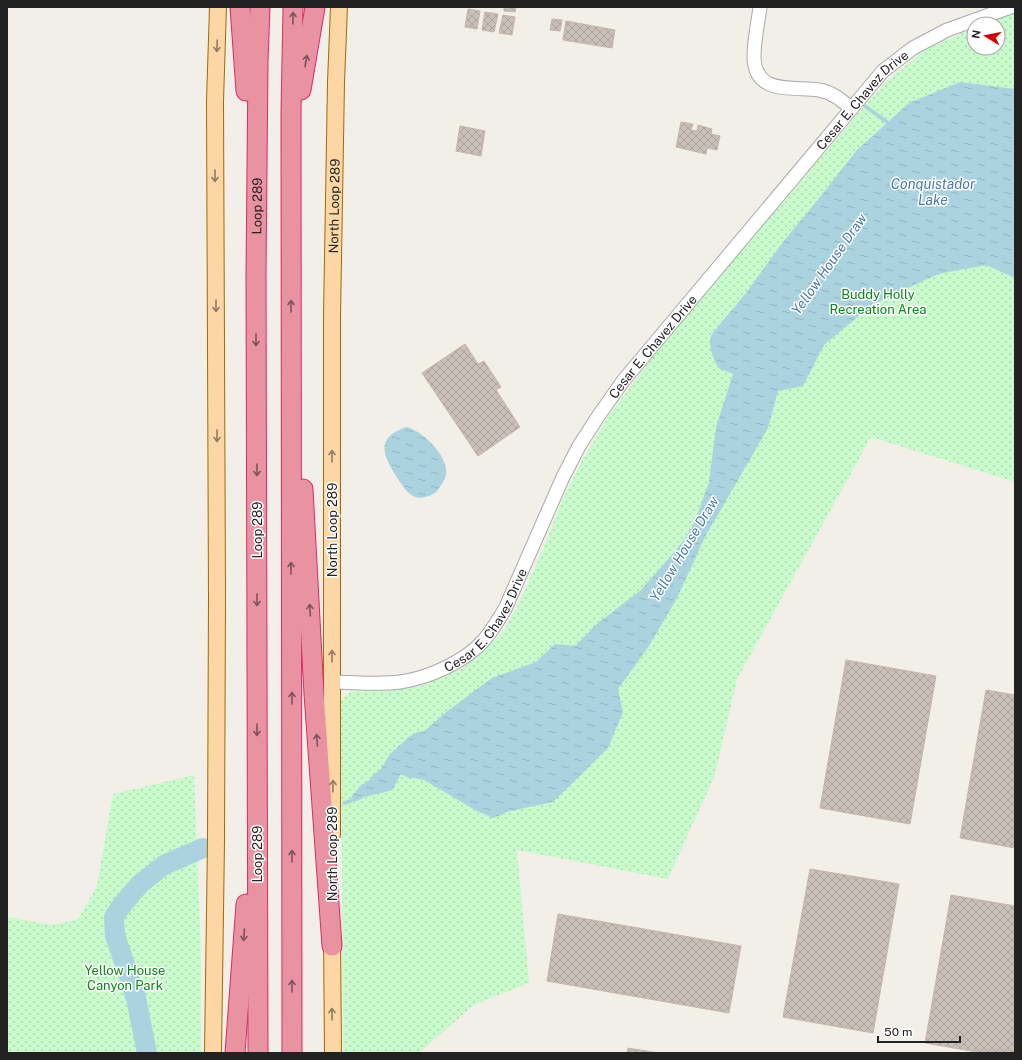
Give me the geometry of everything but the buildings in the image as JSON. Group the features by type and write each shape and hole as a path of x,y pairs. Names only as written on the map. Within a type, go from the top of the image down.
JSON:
{"highway":[{"path":"240,7 248,113 256,274"},
{"name":"Loop 289","path":"258,1053 256,274 260,7"},
{"path":"292,1053 291,113 293,7"},
{"path":"291,183 300,141 300,97 315,7"},
{"path":"291,359 301,396 301,432 307,570 321,802 332,946"},
{"path":"235,1053 248,876 257,813"}],"main road":[{"path":"213,1053 217,598 214,101 218,7"},
{"name":"North Loop 289","path":"333,1053 332,317 336,82 339,7"}],"street":[{"path":"760,7 754,57 756,70 762,78 770,85 781,88 819,90 834,95 851,108"},
{"name":"Cesar E. Chavez Drive","path":"332,682 400,682 418,678 436,672 453,663 470,653 483,641 505,610 563,477 579,446 623,381 851,108 883,72 913,48 947,30 1011,7"}],"green space":[{"name":"Buddy Holly Recreation Area","path":"1015,13 1015,482 871,437 737,679 715,775 668,879 517,850 529,983 474,1005 419,1053 343,1053 341,701 351,691 388,691 421,686 464,668 503,632 518,605 545,545 562,501 583,459 612,411 665,341 888,80 925,50 966,32 966,56 1006,56 1006,16"},
{"name":"Yellow House Canyon Park","path":"194,775 201,955 201,1053 7,1053 7,917 53,925 78,919 97,886 113,794"}],"water":[{"name":"Conquistador Lake","path":"960,82 1015,89 1015,278 986,265 938,274 872,305 824,345 803,386 778,391 768,428 705,537 677,598 649,646 618,689 623,712 608,748 553,802 510,811 493,818 477,811 424,780 415,778 410,779 403,775 400,775 393,789 389,791 364,797 357,801 351,801 352,796 361,785 370,780 372,776 381,769 390,754 410,736 418,732 425,731 445,713 492,678 536,662 555,644 575,646 598,623 641,590 671,556 686,537 695,521 709,482 716,427 733,374 718,368 710,347 712,334 746,293 783,242 857,150 909,103"},
{"path":"406,427 419,433 433,445 439,452 446,468 445,479 435,493 427,497 415,497 407,491 391,468 385,454 384,448 390,436 396,431"}],"waterway":[{"path":"865,106 887,122"},
{"name":"Yellow House Draw","path":"344,803 351,801"},
{"name":"Yellow House Draw","path":"147,1053 136,998 115,935 114,917 140,884 164,865 203,848"}]}
